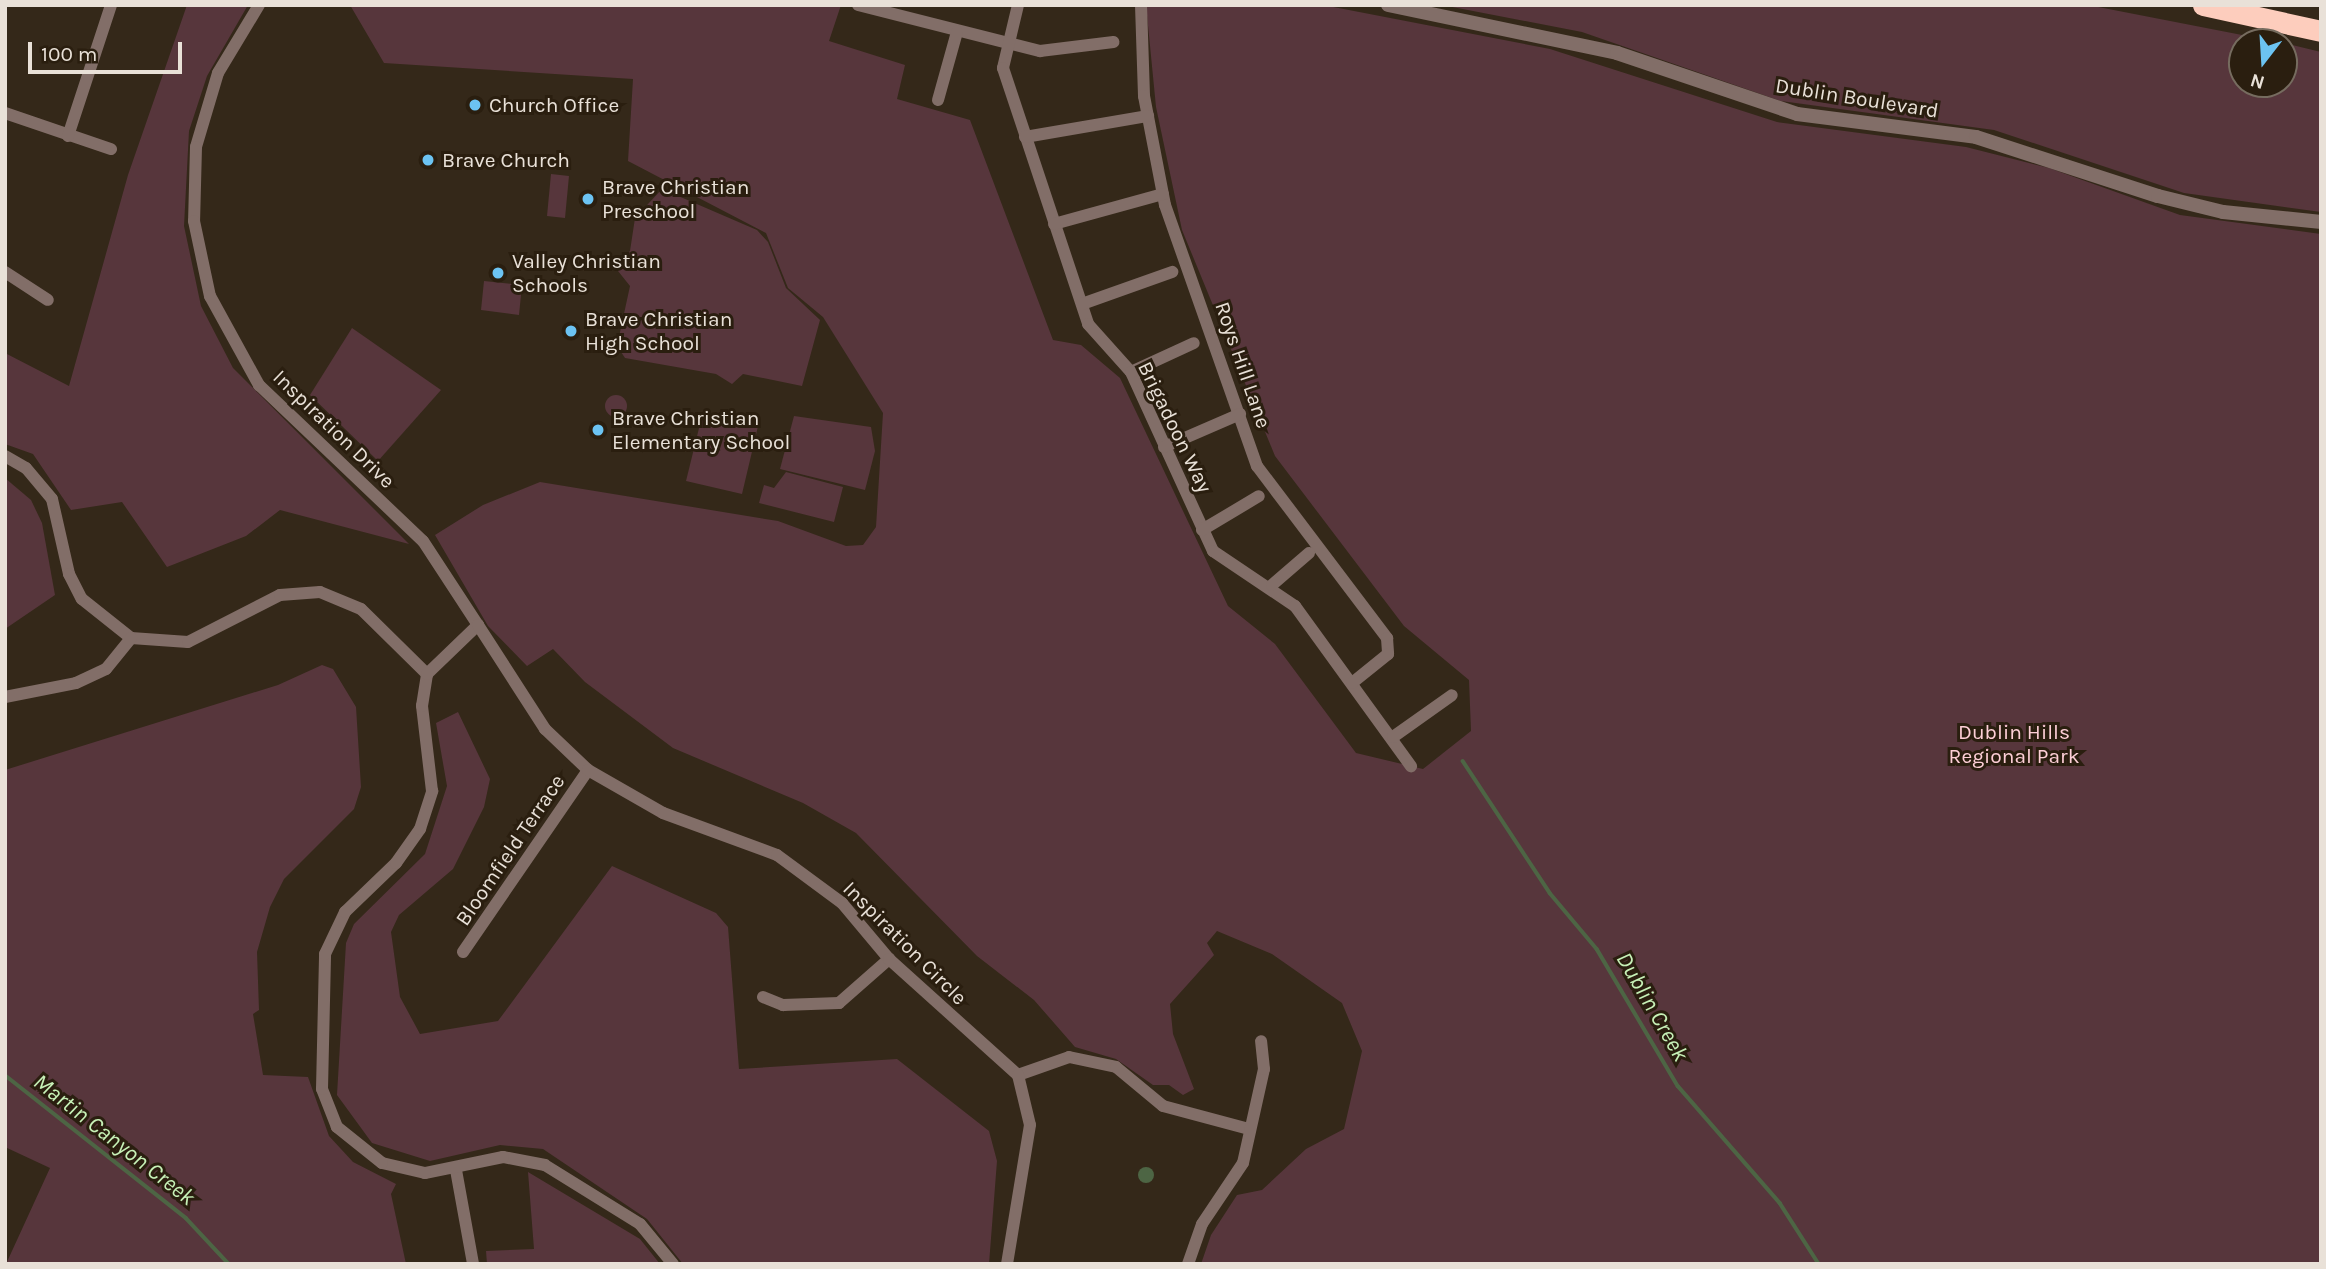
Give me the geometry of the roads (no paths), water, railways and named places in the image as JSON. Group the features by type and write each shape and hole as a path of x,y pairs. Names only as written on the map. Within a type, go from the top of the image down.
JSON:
{"highway":[{"path":"2203,5 2321,31"}],"street":[{"path":"68,136 111,5"},
{"name":"Inspiration Drive","path":"259,5 218,73 198,137 193,209 210,296 259,385 423,541 478,625"},
{"path":"858,5 1008,47 1040,51 1114,42"},
{"name":"Brigadoon Way","path":"1018,5 1003,68 1088,324 1131,372 1213,551 1272,585 1295,606 1393,737 1411,766"},
{"name":"Roys Hill Lane","path":"1140,5 1148,116 1163,194 1257,466 1387,638 1388,654 1352,683"},
{"name":"Dublin Boulevard","path":"1388,5 1617,52 1797,114 1976,137 2158,196 2223,212 2321,222"},
{"path":"938,100 957,32"},
{"path":"5,113 111,149"},
{"path":"1025,138 1148,116"},
{"path":"1054,224 1163,194"},
{"path":"5,272 48,300"},
{"path":"1082,304 1172,272"},
{"path":"1131,372 1194,342"},
{"path":"1164,447 1240,415"},
{"path":"5,456 26,468 52,499 69,574 82,598 131,638 188,642 280,595 320,592 361,609 427,674"},
{"path":"1202,530 1259,496"},
{"path":"1272,585 1309,553"},
{"path":"478,625 427,674 422,706 433,775 427,813 410,846 335,929 325,954 319,1043 322,1089 348,1139 395,1168 456,1170 503,1157 545,1165 640,1224 673,1264"},
{"name":"Inspiration Circle","path":"478,625 545,729 588,770 663,813 778,855 842,903 889,959 1018,1075"},
{"path":"5,697 76,683 106,669 131,638"},
{"path":"1393,737 1452,695"},
{"name":"Bloomfield Terrace","path":"463,952 588,770"},
{"path":"763,997 783,1005 839,1003 889,959"},
{"path":"1188,1264 1202,1224 1243,1163 1264,1069 1261,1041"},
{"path":"1007,1264 1030,1125 1018,1075 1069,1057 1115,1067 1163,1106 1250,1129"},
{"path":"456,1170 473,1264"}],"waterway":[{"name":"Dublin Creek","path":"1463,761 1550,893 1597,949 1678,1086 1780,1203 1819,1264"},
{"name":"Martin Canyon Creek","path":"5,1075 186,1218 229,1264"}],"place":[{"name":"Church Office","path":"475,105"},
{"name":"Brave Church","path":"428,160"},
{"name":"Brave Christian Preschool","path":"588,199"},
{"name":"Valley Christian Schools","path":"498,273"},
{"name":"Brave Christian High School","path":"571,331"},
{"name":"Brave Christian Elementary School","path":"598,430"}],"park label":[{"name":"Dublin Hills Regional Park","path":"2014,744"}]}
